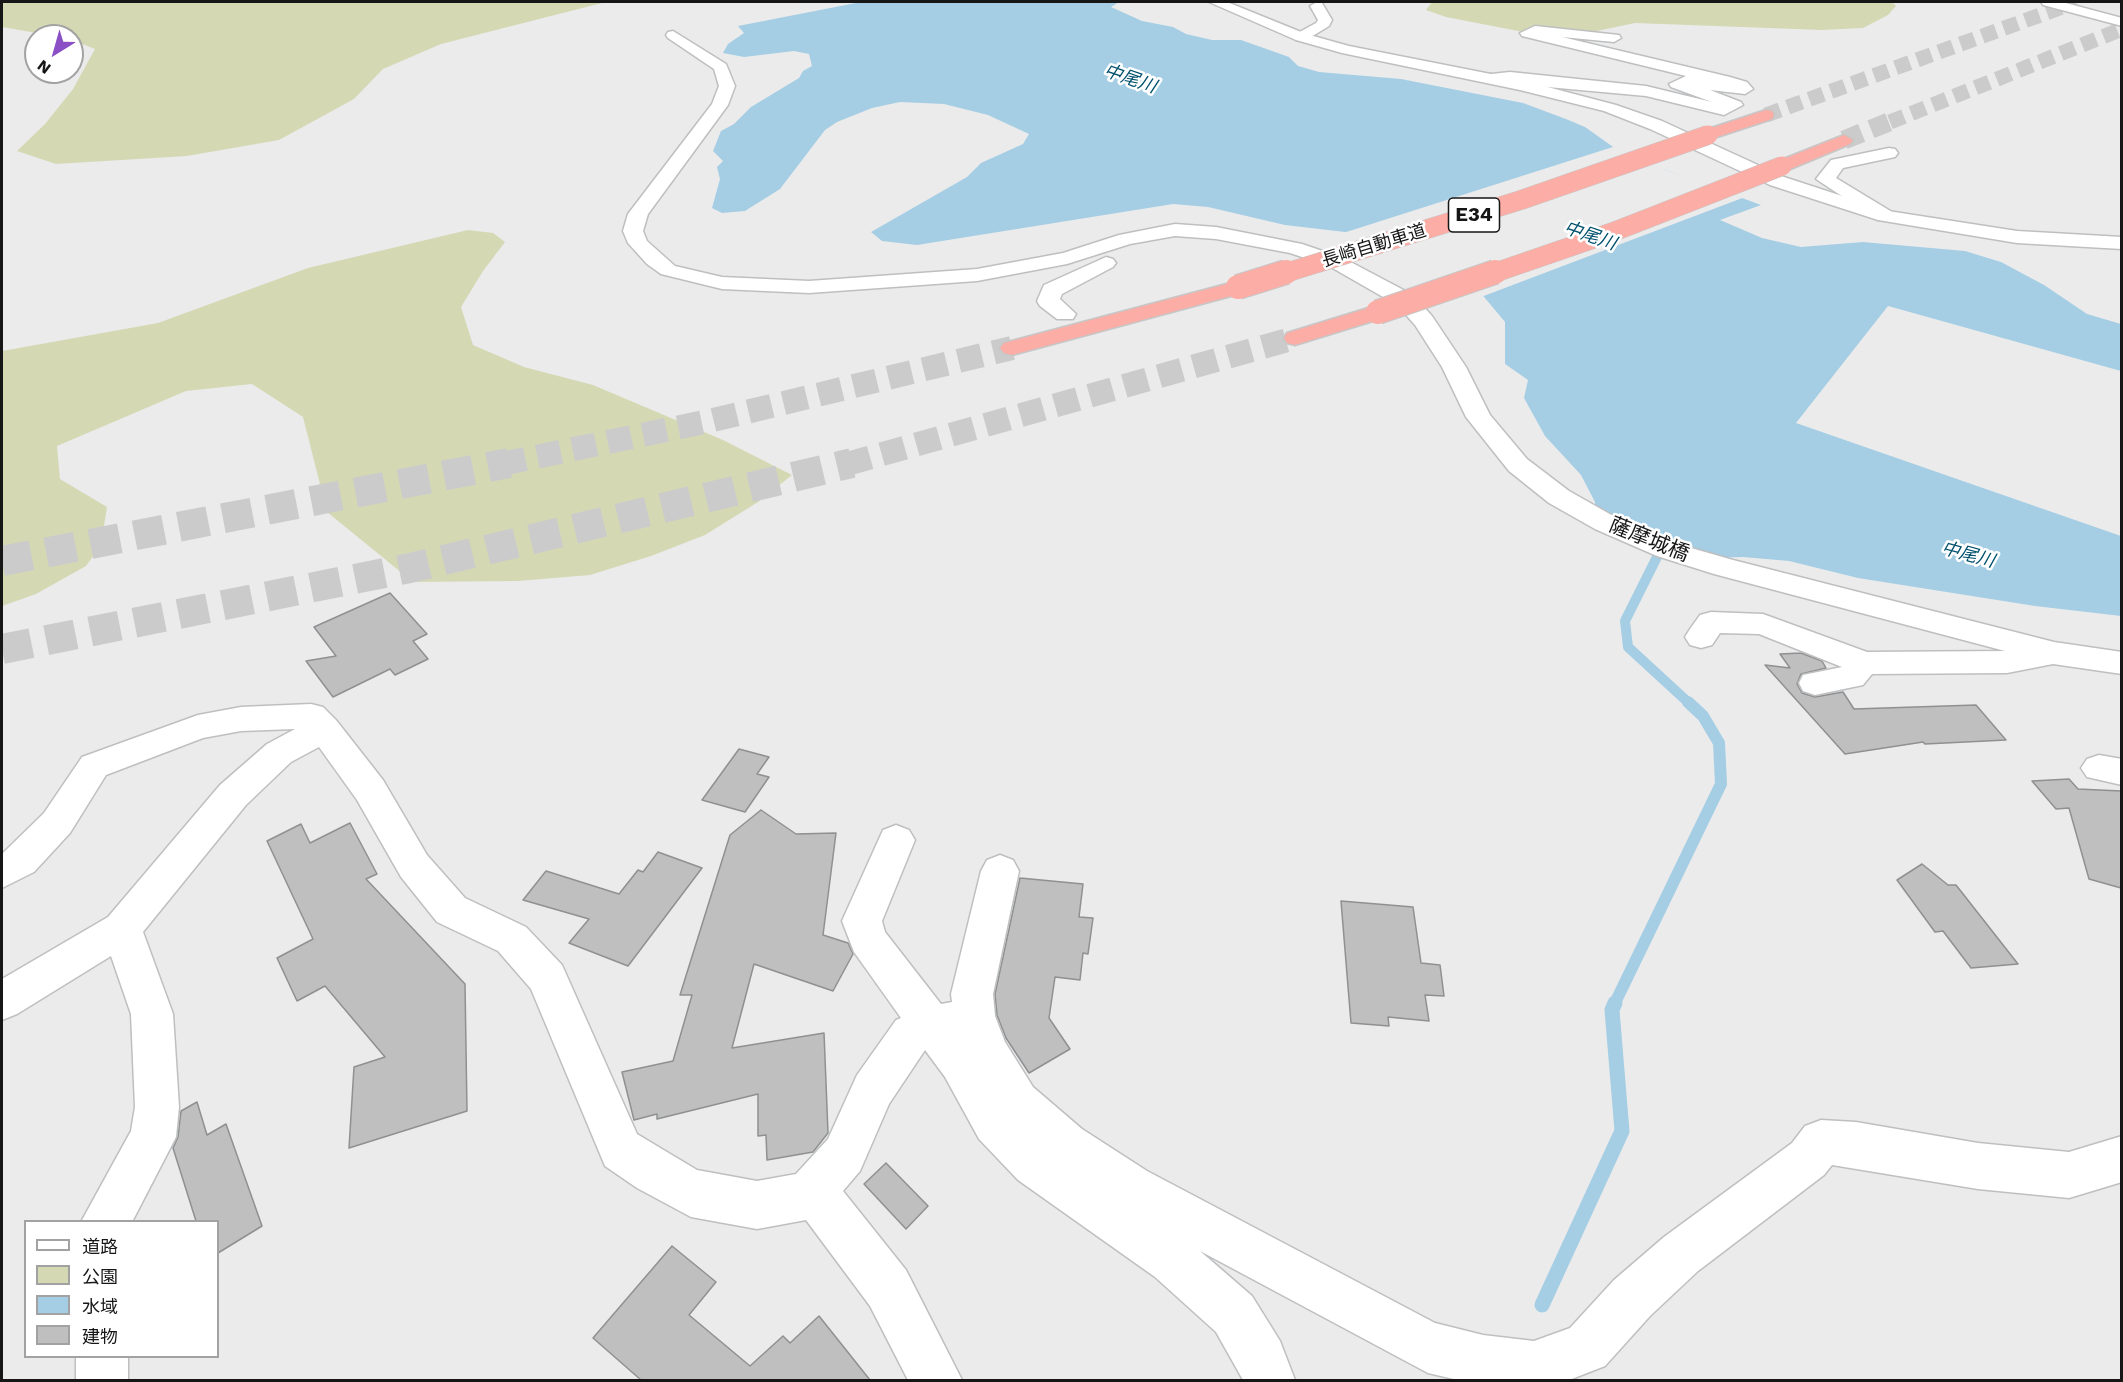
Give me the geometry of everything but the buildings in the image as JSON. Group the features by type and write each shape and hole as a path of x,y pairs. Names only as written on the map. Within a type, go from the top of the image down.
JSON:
{"highway":[{"name":"長崎自動車道","path":"1012,348 1238,287 1521,200 1766,115"},
{"path":"1295,338 1613,232 1844,140"}],"street":[{"path":"1216,2 1301,37 1347,50 1488,78 1611,108 1656,125 1777,181 1885,216 2017,237 2121,243"},
{"path":"2048,2 2121,22"},
{"path":"1301,37 1322,26 1325,20 1317,6"},
{"path":"1488,78 1510,77 1646,92 1724,110 1735,105 1677,84 1688,80 1723,89 1745,89 1741,85 1724,80 1527,33 1534,30 1614,38"},
{"path":"673,35 721,67 727,86 720,105 638,214 633,231 638,243 654,260 668,270 689,277 763,287 809,287 977,276 1067,258 1126,239 1175,231 1216,233 1274,244"},
{"path":"1885,216 1825,179 1837,164 1889,153"},
{"path":"1065,314 1048,301 1052,291 1077,275 1112,260 1160,249 1274,244"},
{"name":"薩摩城橋","path":"1274,244 1336,262 1405,300 1424,321 1454,367 1479,417 1518,465 1559,497 1605,523 1667,550 1744,573 2054,653"},
{"path":"1792,585 1753,600 1720,608 1706,629 1763,624 1864,663 2007,662 2054,653 2121,663"},
{"path":"1815,683 1851,677 1864,663"},
{"path":"2,872 21,861 57,824 94,766 198,727 241,719 311,717 324,729 370,790 414,866 451,910 512,939 547,978 621,1150 653,1172 691,1193 757,1205 798,1200 813,1191 844,1155 873,1090 911,1034 953,1020 972,994 1000,871"},
{"path":"2,1001 122,929 232,795 279,753 324,729"},
{"path":"896,840 862,921 868,940 987,1052 1017,1102 1066,1145 1130,1188 1428,1347 1483,1361 1534,1367 1587,1348 1632,1298 1681,1254 1808,1159 1821,1142 1856,1144 1978,1166 2069,1175 2121,1159"},
{"path":"106,1220 153,1137 157,1107 152,1014 122,929"},
{"path":"953,1020 960,1063 995,1124 1034,1164 1172,1260 1234,1314 1262,1359 1269,1380"},
{"path":"813,1191 888,1288 936,1380"},
{"path":"102,1358 102,1380"}],"green space":[{"path":"2,2 606,2 441,44 383,69 354,99 279,140 187,156 56,164 17,151 45,124 76,84 84,84 84,69 95,49 84,45 84,24 24,24 24,31 2,27"},
{"path":"1432,2 1892,2 1896,6 1888,15 1863,28 1822,30 1635,23 1597,31 1544,36 1446,17 1426,10"},
{"path":"468,230 493,233 505,242 483,271 461,307 473,345 524,367 593,385 723,440 792,475 758,502 705,535 651,556 590,575 518,581 413,582 327,512 303,417 252,384 186,391 57,446 60,479 107,507 101,545 86,566 36,594 2,606 2,351 158,323 308,268"}],"water":[{"name":"中尾川","path":"861,2 1119,2 1111,7 1142,21 1173,27 1186,34 1212,40 1241,40 1289,57 1298,66 1319,72 1401,79 1523,103 1585,127 1623,154 1761,205 1720,220 1762,238 1801,247 1863,242 1965,251 2001,262 2044,285 2087,314 2121,324 2121,371 1888,306 1796,423 2121,536 2121,616 2035,606 1858,578 1789,561 1743,557 1668,559 1629,545 1604,527 1595,513 1595,502 1581,475 1545,436 1524,398 1528,380 1505,364 1505,322 1475,286 1407,247 1345,232 1285,225 1208,207 1173,204 917,245 882,241 871,232 967,177 981,163 1023,144 1029,134 988,115 944,104 900,102 872,108 837,122 825,130 780,189 745,211 722,213 712,208 720,179 717,167 723,161 713,151 721,131 734,124 751,107 799,78 803,71 812,66 809,54 794,51 744,57 723,53 728,44 744,33 738,26"}],"pier":[{"path":"1616,146 1666,170 1745,197 1481,297 1473,289 1406,250 1340,234"}],"waterway":[{"path":"1658,555 1625,621 1628,647 1690,704"},
{"path":"1614,1005 1721,784 1719,743 1703,716 1688,702"},
{"path":"1542,1305 1622,1131 1612,1010 1615,1003"}],"tunnel":[{"path":"1766,115 2076,2"},
{"path":"1890,122 2122,29"},
{"path":"1844,140 1894,120"},
{"path":"847,464 1295,338"},
{"path":"502,464 709,421 1012,348"},
{"path":"2,561 509,463"},
{"path":"2,649 410,568 852,463"}]}
